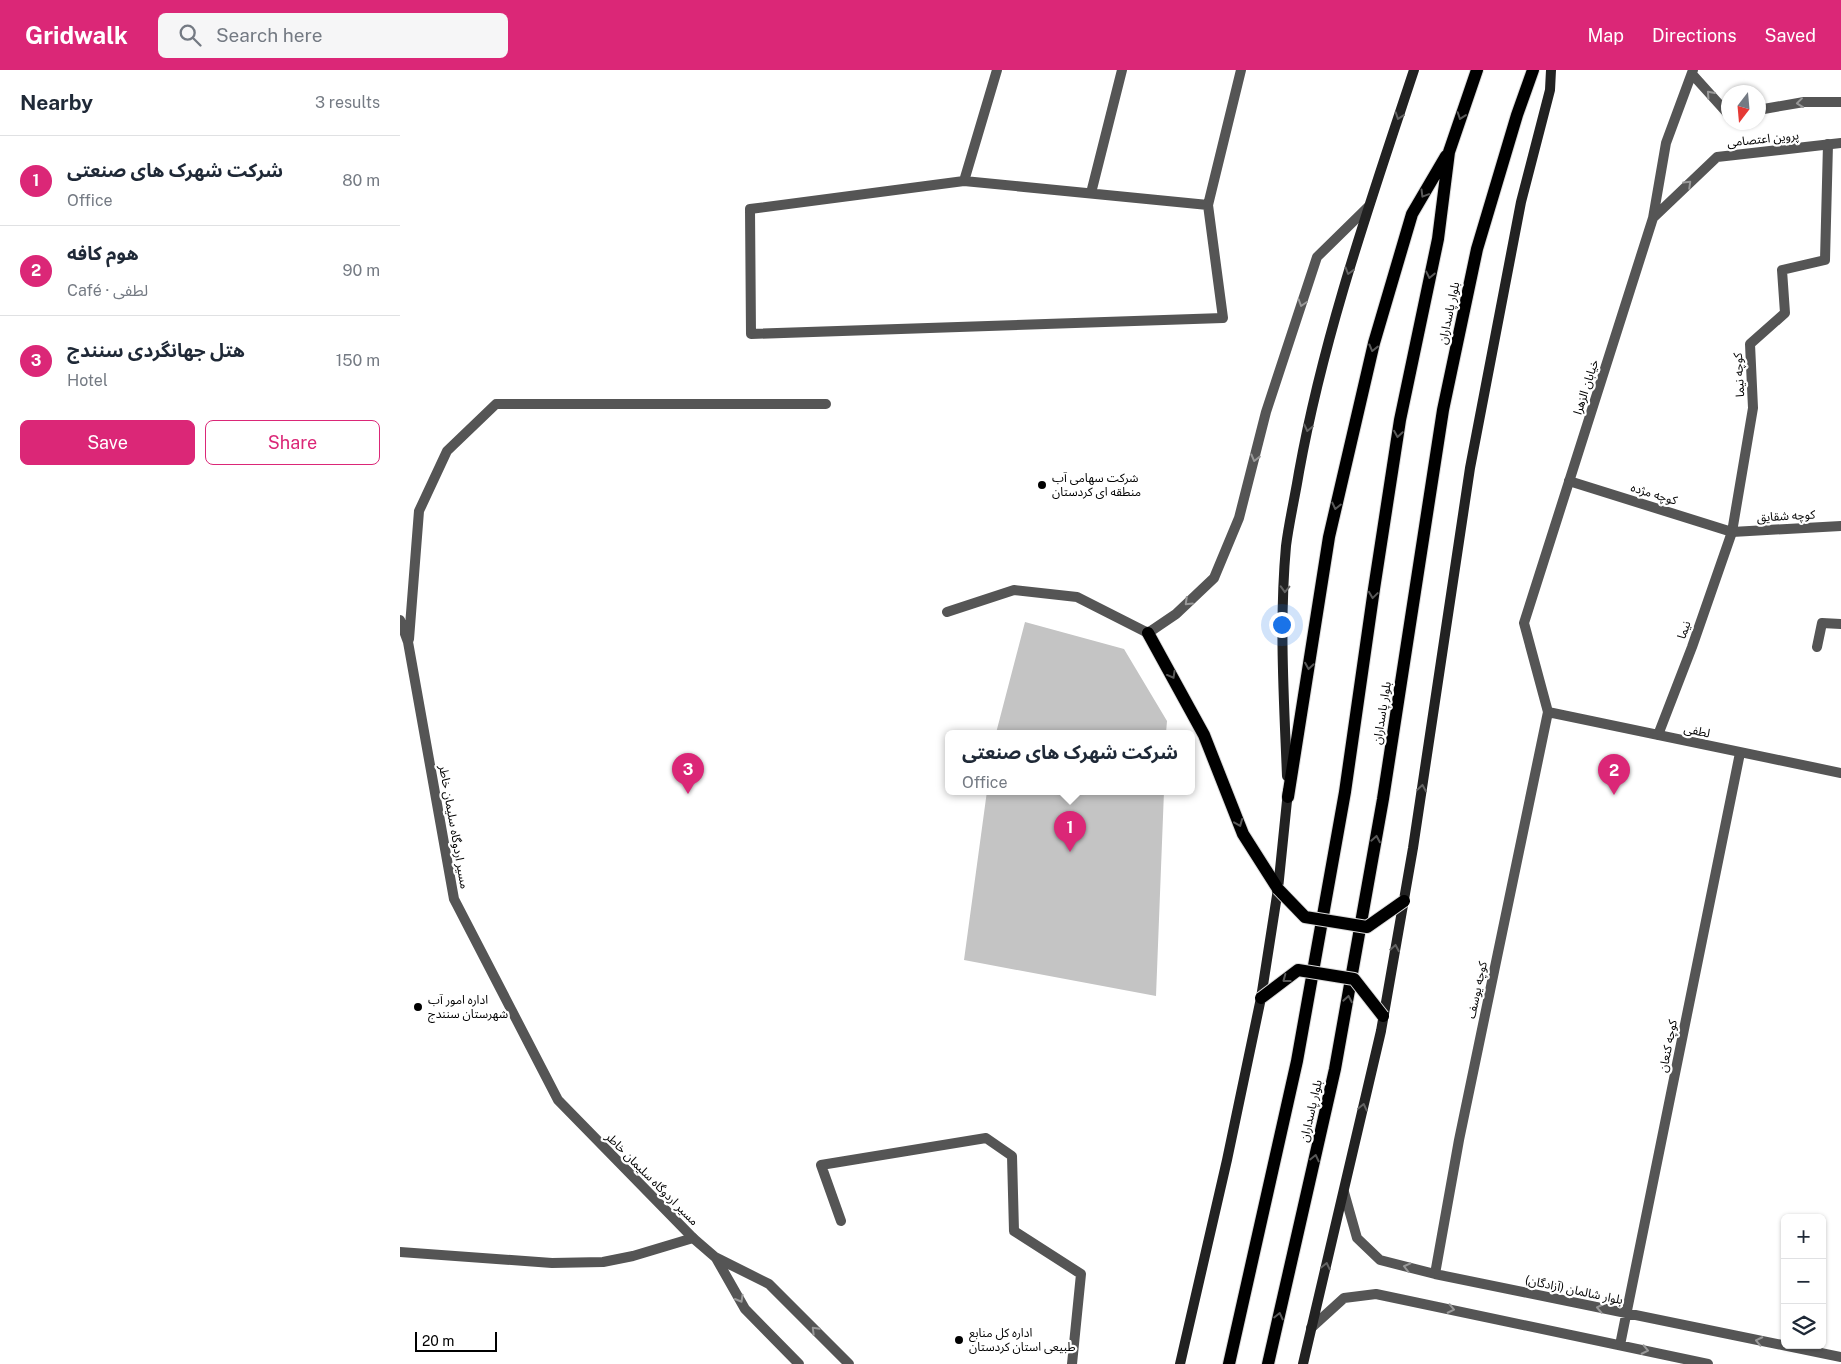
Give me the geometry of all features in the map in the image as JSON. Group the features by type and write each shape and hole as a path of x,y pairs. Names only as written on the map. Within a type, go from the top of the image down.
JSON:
{"main road":[{"path":"1288,796 1282,641 1286,545 1305,441 1328,341 1368,208 1414,70"},
{"name":"بلوار پاسداران","path":"1229,1364 1303,1032 1346,792 1374,588 1400,420 1438,239 1449,152 1477,70"},
{"name":"بلوار پاسداران","path":"1268,1364 1335,1069 1383,799 1444,410 1476,249 1517,115 1534,70"},
{"path":"1303,1364 1384,1016 1404,901 1470,468 1521,202 1550,90 1551,70"},
{"path":"1180,1364 1227,1160 1261,998 1278,889 1288,796 1330,537 1374,343 1412,214 1449,152"},
{"path":"1148,633 1204,735 1243,834 1278,889 1305,917 1367,927 1404,901"},
{"path":"1261,998 1298,970 1354,979 1384,1016"}],"street":[{"path":"964,182 997,70"},
{"path":"1091,193 1122,70"},
{"path":"1208,205 964,182 750,209 751,334 1223,318 1208,205 1241,70"},
{"path":"1692,72 1721,106"},
{"name":"خیابان الزهرا","path":"1548,712 1524,623 1653,218 1666,142 1692,72"},
{"path":"1766,109 1804,102 1841,102"},
{"name":"پروین اعتصامی","path":"1653,218 1716,157 1841,143"},
{"name":"کوچه نیما","path":"1732,532 1753,408 1750,344 1785,313 1782,270 1824,260 1828,144"},
{"path":"947,612 1014,590 1077,597 1148,633 1176,614 1214,578 1239,518 1266,412 1317,257 1368,208"},
{"path":"408,642 419,511 447,451 496,404 826,404"},
{"name":"کوچه مژده","path":"1569,481 1732,532"},
{"name":"کوچه شقایق","path":"1732,532 1841,526"},
{"name":"نیما","path":"1658,735 1692,647 1732,532"},
{"path":"400,620 408,642"},
{"path":"1817,647 1822,623 1841,624"},
{"name":"مسیر اردوگاه سلیمان خاطر","path":"408,642 454,899 558,1100 693,1238 715,1257"},
{"name":"لطفی","path":"1548,712 1841,773"},
{"name":"کوچه یوسف","path":"1435,1274 1459,1140 1548,712"},
{"name":"کوچه کنعان","path":"1620,1345 1740,753"},
{"path":"841,1221 821,1165 986,1138 1012,1156 1014,1231 1081,1274 1072,1364"},
{"name":"بلوار شالمان (آزادگان)","path":"1344,1192 1357,1238 1380,1260 1435,1274 1841,1357"},
{"path":"400,1252 552,1262 603,1262 633,1256 693,1238"},
{"path":"715,1257 745,1309 799,1364"},
{"path":"715,1257 769,1284 849,1364"},
{"path":"1312,1328 1344,1298 1376,1294 1708,1364"}],"building":[{"path":"1025,622 1124,649 1167,721 1166,730 997,730"},
{"path":"986,795 1164,795 1156,996 964,960"}],"place":[{"name":"شرکت سهامی آب منطقه ای کردستان","path":"1042,485"},
{"name":"هتل جهانگردی سنندج","path":"688,794"},
{"name":"هوم کافه","path":"1614,795"},
{"name":"شرکت شهرک های صنعتی","path":"1070,852"},
{"name":"اداره امور آب شهرستان سنندج","path":"418,1007"},
{"name":"اداره کل منابع طبیعی استان کردستان","path":"959,1340"}]}
